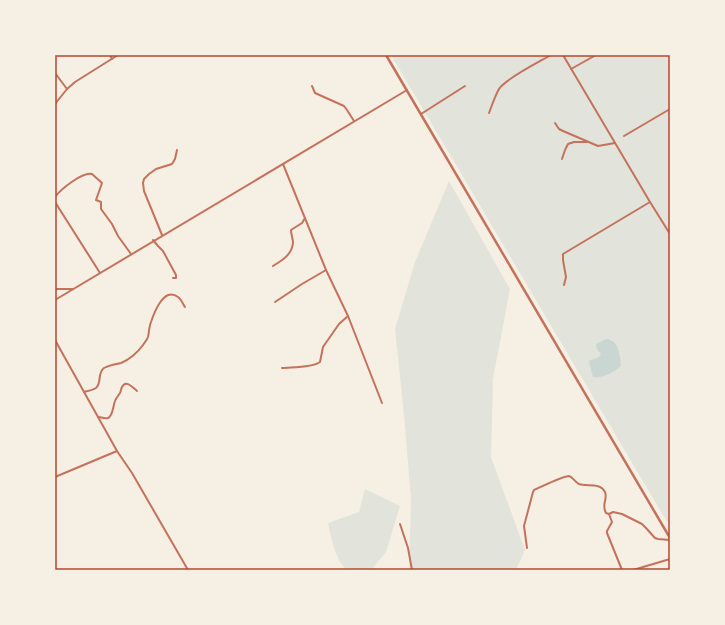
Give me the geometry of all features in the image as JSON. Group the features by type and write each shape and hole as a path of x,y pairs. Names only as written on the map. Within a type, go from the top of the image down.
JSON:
{"street":[{"path":"110,55 112,59"},
{"path":"55,104 67,89 85,75 118,55"},
{"path":"386,55 670,539"},
{"path":"489,113 502,85 551,55"},
{"path":"563,55 670,234"},
{"path":"571,69 596,55"},
{"path":"56,75 67,89"},
{"path":"312,86 315,94 344,106 354,122"},
{"path":"421,114 465,86"},
{"path":"55,300 407,90"},
{"path":"624,136 670,109"},
{"path":"554,123 563,131 599,146 615,143"},
{"path":"562,159 568,144 574,142 588,142"},
{"path":"162,235 144,191 143,183 144,179 156,169 172,164 177,150"},
{"path":"283,164 326,270 348,316 382,404"},
{"path":"55,197 65,186 86,174 92,174 102,183 96,200 101,202 101,209 131,254"},
{"path":"55,202 100,273"},
{"path":"564,285 566,277 563,260 564,254 650,202"},
{"path":"273,266 290,252 293,244 291,230 302,223 305,218"},
{"path":"154,240 163,251 172,268 176,277 173,278"},
{"path":"275,302 326,270"},
{"path":"55,289 74,288"},
{"path":"84,392 95,389 103,368 126,361 141,348 147,338 151,321 158,305 164,298 170,295 176,296 185,307"},
{"path":"282,368 310,366 320,362 323,347 339,324 348,316"},
{"path":"55,340 117,451 132,473 188,570"},
{"path":"98,417 108,418 110,416 115,401 124,384 130,385 138,391"},
{"path":"55,477 117,451"},
{"path":"527,548 524,526 532,492 568,476 579,484 600,487 604,490 606,494 604,510 609,514 612,522 607,533 622,570"},
{"path":"609,514 613,512 622,514 646,528 655,538 670,539"},
{"path":"400,524 408,548 412,570"},
{"path":"632,570 670,558"}],"shaded area":[{"path":"391,55 670,55 670,527"},
{"path":"449,181 510,289 493,379 491,457 525,550 516,570 409,570 411,500 395,329 415,262"},
{"path":"606,339 614,342 616,345 621,366 608,374 600,377 593,377 589,361 599,357 601,354 597,349 596,344"},
{"path":"365,489 400,506 386,552 371,570 349,570 345,568 338,557 332,542 328,523 359,512"}]}
